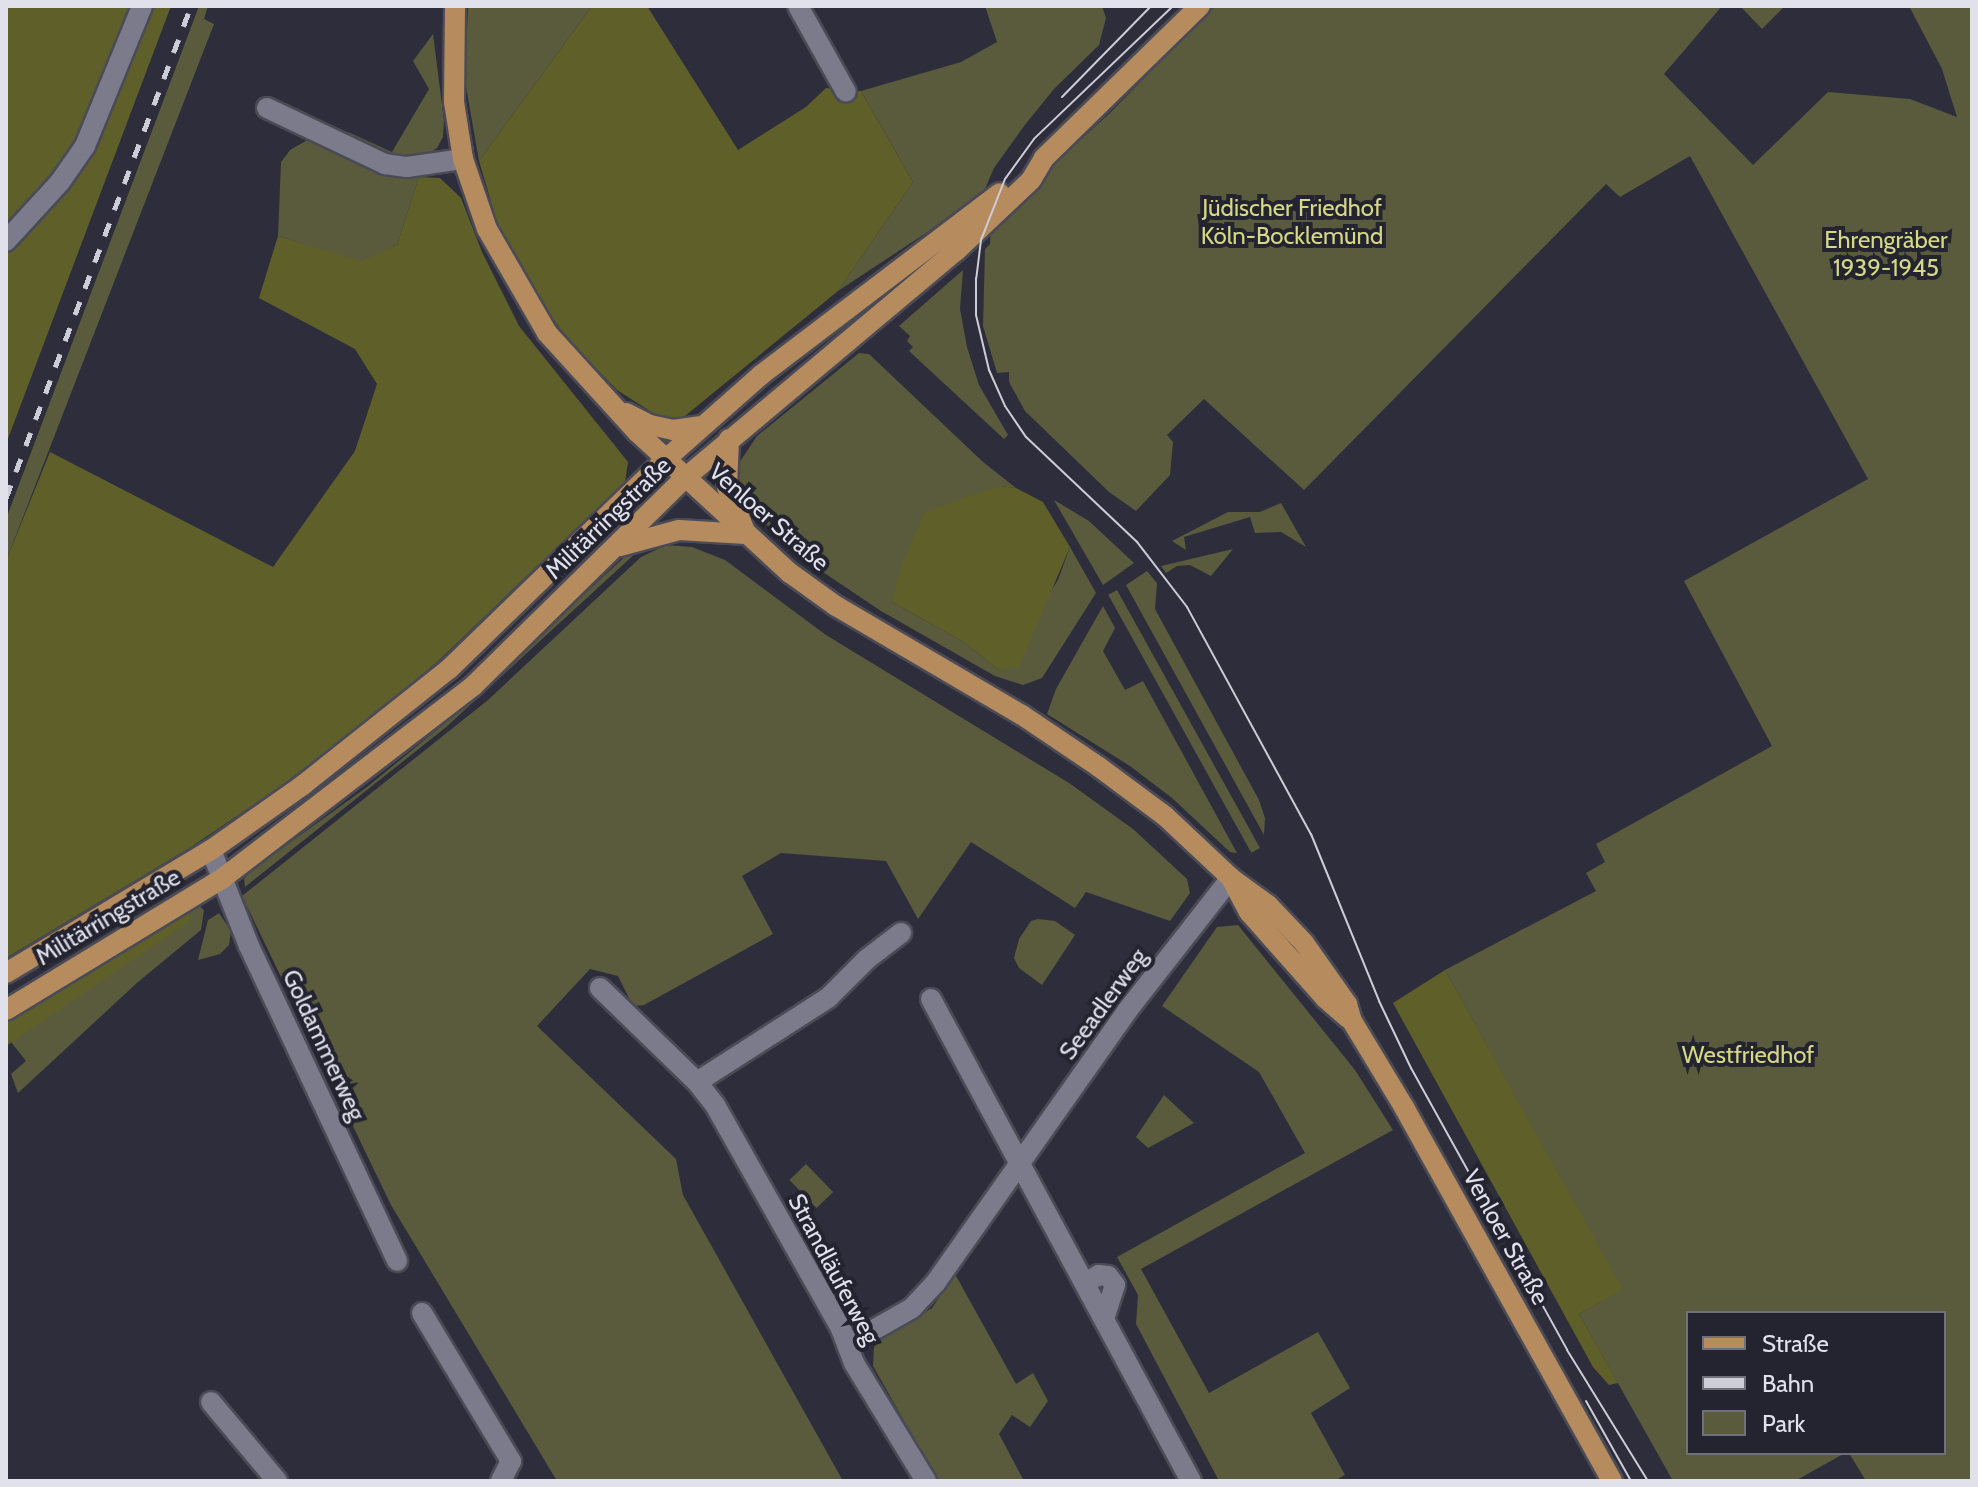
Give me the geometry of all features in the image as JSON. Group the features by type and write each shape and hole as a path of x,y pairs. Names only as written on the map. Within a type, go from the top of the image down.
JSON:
{"main road":[{"name":"Venloer Straße","path":"455,6 454,102 463,159 487,229 510,275 547,333 610,404 685,478 746,534 836,606 1022,715 1099,767 1165,816 1231,878 1249,912 1326,999 1352,1021 1405,1109 1612,1481"},
{"name":"Militärringstraße","path":"6,973 211,850 303,785 449,669 702,426 882,280 1044,158 1200,6"},
{"name":"Militärringstraße","path":"6,1010 223,878 473,686 685,478 956,251 1031,180 1044,158"},
{"path":"610,404 650,425 673,430 702,426"},
{"path":"614,548 657,533 679,530 746,534 727,487 729,439"}],"street":[{"path":"6,241 60,182 85,146 142,6"},
{"path":"798,6 846,92"},
{"path":"267,108 385,164 407,167 463,159"},
{"name":"Goldammerweg","path":"211,850 249,946 397,1261"},
{"name":"Seeadlerweg","path":"847,1345 912,1308 923,1297 1011,1173 1022,1164 1127,1011 1231,878"},
{"path":"697,1082 828,998 867,959 901,933"},
{"name":"Strandläuferweg","path":"600,988 697,1082 715,1105 883,1413 926,1481"},
{"path":"931,999 1191,1481"},
{"path":"422,1313 511,1461 501,1481"},
{"path":"211,1402 277,1481"}],"green space":[{"path":"199,6 208,6 204,19 214,24 6,561 6,519"},
{"path":"468,6 592,6 479,161 465,81"},
{"path":"985,6 1102,6 1106,18 1099,45 1054,89 1024,126 994,168 985,189 929,231 838,291 913,182 861,91 961,62 997,42"},
{"name":"Westfriedhof","path":"1215,6 1722,6 1664,74 1753,165 1828,92 1910,99 1957,117 1942,69 1909,6 1972,6 1972,1481 1866,1481 1850,1455 1946,1455 1946,1311 1686,1311 1686,1455 1841,1455 1795,1481 1673,1481 1579,1314 1622,1290 1445,970 1596,891 1586,873 1605,862 1596,844 1772,746 1684,581 1868,479 1690,156 1620,197 1606,184 1304,490 1204,399 1167,435 1173,442 1170,475 1136,511 1109,492 1025,411 1009,382 1009,372 997,373 983,326 985,249 990,244 991,222 1111,112"},
{"path":"1740,6 1785,6 1762,29"},
{"path":"433,34 444,121 443,137 437,148 425,157 407,160 363,149 348,132 392,152 429,89 413,61"},
{"path":"309,139 355,162 419,177 397,245 362,262 278,236 281,162 290,150"},
{"path":"963,270 960,309 967,347 979,385 1008,435 1004,439 909,351 913,347 907,341 910,336 899,326"},
{"path":"859,353 869,354 983,462 1016,488 999,486 892,602 962,641 999,670 1058,580 1070,547 1096,593 1042,678 1023,685 995,676 881,611 808,562 746,506 735,486 733,472 757,436"},
{"path":"1054,500 1089,521 1134,563 1103,585"},
{"path":"1281,503 1306,547 1281,532 1255,533 1250,517 1184,537 1186,550 1172,541 1228,512 1260,512"},
{"path":"666,545 692,547 725,560 826,635 1069,783 1133,829 1187,879 1190,893 1170,921 1086,892 1075,908 971,842 918,919 886,861 781,853 742,876 773,934 644,1005 633,1006 618,976 590,969 537,1026 676,1159 683,1195 843,1481 557,1481 391,1205 242,896 488,700 641,557"},
{"path":"1233,549 1211,576 1190,565 1177,566 1166,573 1161,566"},
{"path":"632,550 638,551 445,728 245,887 244,879 249,872 367,787 444,724"},
{"path":"1147,571 1157,583 1155,609 1259,800 1265,818 1264,835 1126,585"},
{"path":"1117,590 1260,848 1251,853 1108,595"},
{"path":"1103,606 1115,628 1103,651 1125,690 1143,681 1237,853 1230,852 1172,798 1130,766 1047,714 1056,689"},
{"path":"198,905 204,910 201,930 138,982 18,1093 11,1074 26,1061 11,1042 191,920 187,913"},
{"path":"219,913 231,931 229,945 220,954 198,960 208,920"},
{"path":"1031,921 1055,921 1075,935 1042,985 1019,968 1014,958 1019,939"},
{"path":"1238,925 1355,1070 1393,1130 1141,1269 1209,1393 1318,1332 1350,1388 1311,1413 1345,1475 1334,1481 1219,1481 1136,1324 1138,1295 1117,1257 1305,1153 1259,1072 1162,1006 1217,927"},
{"path":"1164,1095 1194,1123 1148,1148 1136,1137"},
{"path":"806,1164 833,1192 817,1208 789,1180"},
{"path":"955,1274 1016,1384 1033,1373 1048,1401 1030,1427 1012,1415 999,1434 1024,1481 938,1481 873,1366 874,1347 884,1337 932,1308"}],"shaded area":[{"path":"6,6 171,6 6,444"},
{"path":"592,6 647,6 738,150 806,107 826,88 861,91 913,182 838,291 680,420 661,418 617,390 564,335 517,264 497,222 479,161"},
{"path":"419,177 440,178 461,198 482,252 519,326 628,462 625,482 436,663 375,714 281,786 191,847 6,958 6,561 50,452 273,567 355,451 377,384 355,349 259,298 278,236 362,261 397,245"},
{"path":"999,486 1016,488 1043,502 1070,547 1019,667 999,670 962,641 892,602 902,564 925,512"},
{"path":"187,913 192,920 6,1046 6,1021"},
{"path":"1445,970 1623,1290 1579,1314 1618,1383 1609,1385 1593,1367 1393,1003"}],"tram line":[{"path":"1062,97 1151,6"},
{"path":"1173,6 1034,139 1005,179 981,240 976,278 976,315 989,370 1005,406 1026,437 1137,542 1187,607 1311,834 1379,1001 1411,1068 1567,1350 1648,1481"},
{"path":"1586,1401 1631,1481"}],"railway":[{"path":"6,498 191,6"}],"park label":[{"name":"Jüdischer Friedhof Köln-Bocklemünd","path":"1292,222"},
{"name":"Ehrengräber 1939-1945","path":"1886,254"}]}
